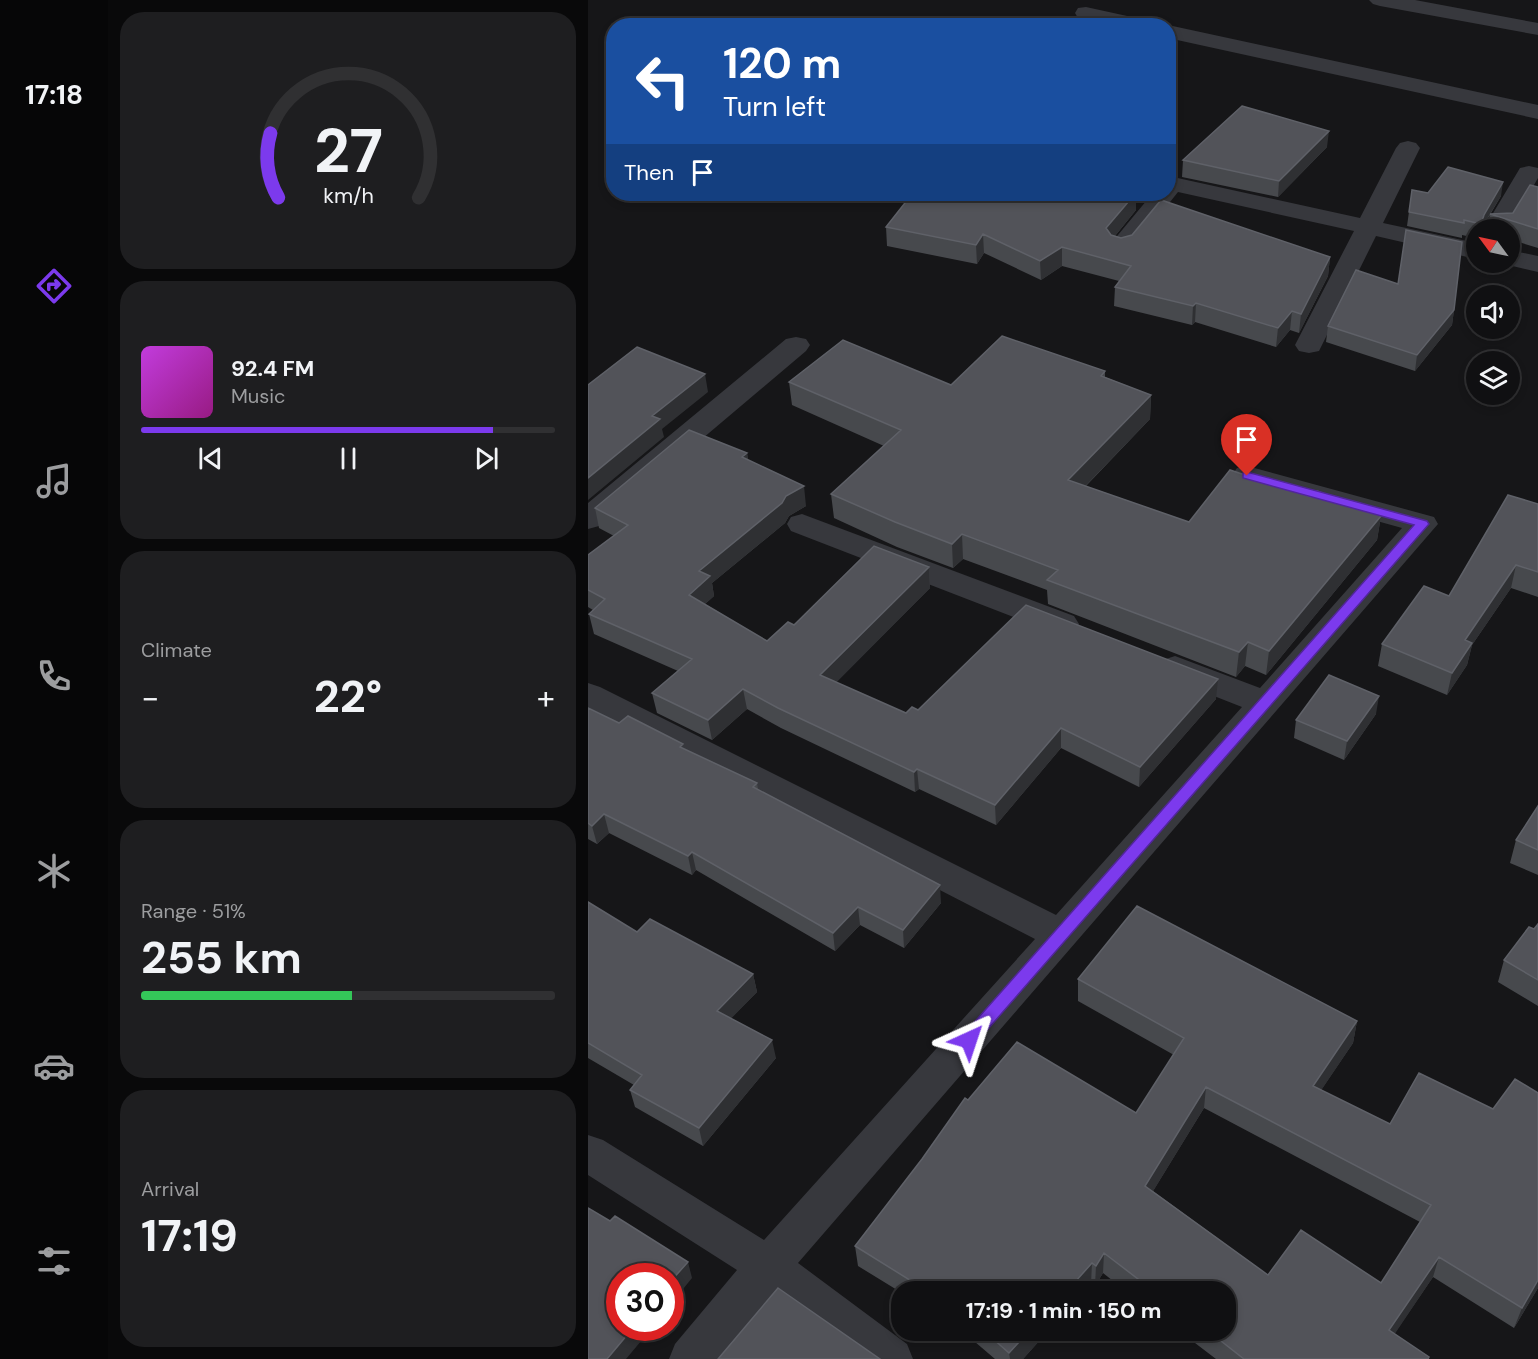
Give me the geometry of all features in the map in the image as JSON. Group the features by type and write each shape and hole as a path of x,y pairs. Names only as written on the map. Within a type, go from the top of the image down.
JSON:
{"street":[{"path":"1380,0 1538,29"},
{"path":"1086,13 1108,18"},
{"path":"1176,33 1538,111"},
{"path":"1309,345 1408,148"},
{"path":"1502,219 1529,173"},
{"path":"1176,185 1466,249"},
{"path":"1121,247 1159,201"},
{"path":"1520,260 1538,264"},
{"path":"588,519 796,345"},
{"path":"691,1359 768,1266 1423,524 1247,476"},
{"path":"802,524 1089,635"},
{"path":"1144,656 1266,703"},
{"path":"588,695 1061,936"},
{"path":"588,1152 768,1266 891,1359"}],"building":[{"path":"1242,106 1329,131 1279,181 1183,160"},
{"path":"1448,167 1503,182 1483,219 1466,219 1464,223 1409,212 1412,190 1428,193"},
{"path":"1530,185 1538,187 1538,229 1520,223 1520,219 1506,219 1490,214 1513,213"},
{"path":"906,201 1129,201 1106,228 1111,235 1121,238 1132,235 1160,201 1164,201 1330,257 1301,314 1292,311 1278,328 1196,303 1193,306 1115,287 1131,266 1062,247 1040,261 983,234 976,245 886,227"},
{"path":"1406,230 1462,242 1454,310 1417,355 1328,326 1356,270 1398,284"},
{"path":"1002,336 1105,371 1101,376 1151,395 1068,480 1189,522 1230,470 1311,497 1317,491 1381,516 1269,651 1248,642 1239,652 1047,580 1058,570 962,534 952,544 831,494 901,430 789,382 843,340 951,385"},
{"path":"637,347 705,374 652,416 660,419 588,478 588,385"},
{"path":"689,430 747,453 742,457 804,486 786,496 782,503 699,571 710,576 689,595 767,641 788,622 794,625 874,546 929,567 820,675 906,713 912,707 918,710 1026,605 1218,679 1140,767 1061,728 995,805 917,769 914,772 778,708 743,689 708,720 652,693 692,659 589,614 605,599 588,590 588,555 628,525 595,508"},
{"path":"1508,495 1538,504 1538,572 1516,565 1465,640 1472,643 1452,673 1382,644 1424,586 1449,596"},
{"path":"1329,675 1379,696 1347,741 1296,720"},
{"path":"588,708 619,723 628,716 683,744 680,747 757,783 753,787 940,885 903,930 858,907 833,933 692,852 688,856 604,814 592,826 588,823"},
{"path":"1538,806 1538,850 1516,840"},
{"path":"588,902 637,932 650,919 753,974 717,1011 772,1040 699,1128 630,1090 642,1075 588,1043"},
{"path":"1137,906 1357,1021 1313,1086 1390,1124 1419,1073 1493,1109 1515,1079 1538,1093 1538,1280 1522,1308 1439,1257 1389,1330 1429,1357 1428,1359 1244,1359 1221,1341 1236,1341 1236,1281 1141,1281 1104,1253 1096,1266 1092,1263 1076,1281 911,1281 855,1246 922,1159 965,1098 968,1100 1017,1042 1136,1113 1184,1038 1078,979","holes":["1206,1087 1431,1205 1381,1283 1301,1230 1268,1275 1145,1186"]},
{"path":"1538,924 1538,980 1504,960 1529,927 1534,929"},
{"path":"588,1208 610,1221 615,1216 688,1262 684,1266 684,1263 606,1263 606,1341 622,1341 607,1359 588,1359"},
{"path":"778,1288 880,1359 718,1359"},
{"path":"995,1341 1020,1341 1009,1353"}],"route":[{"path":"969,1040 1423,524 1247,476"}]}
